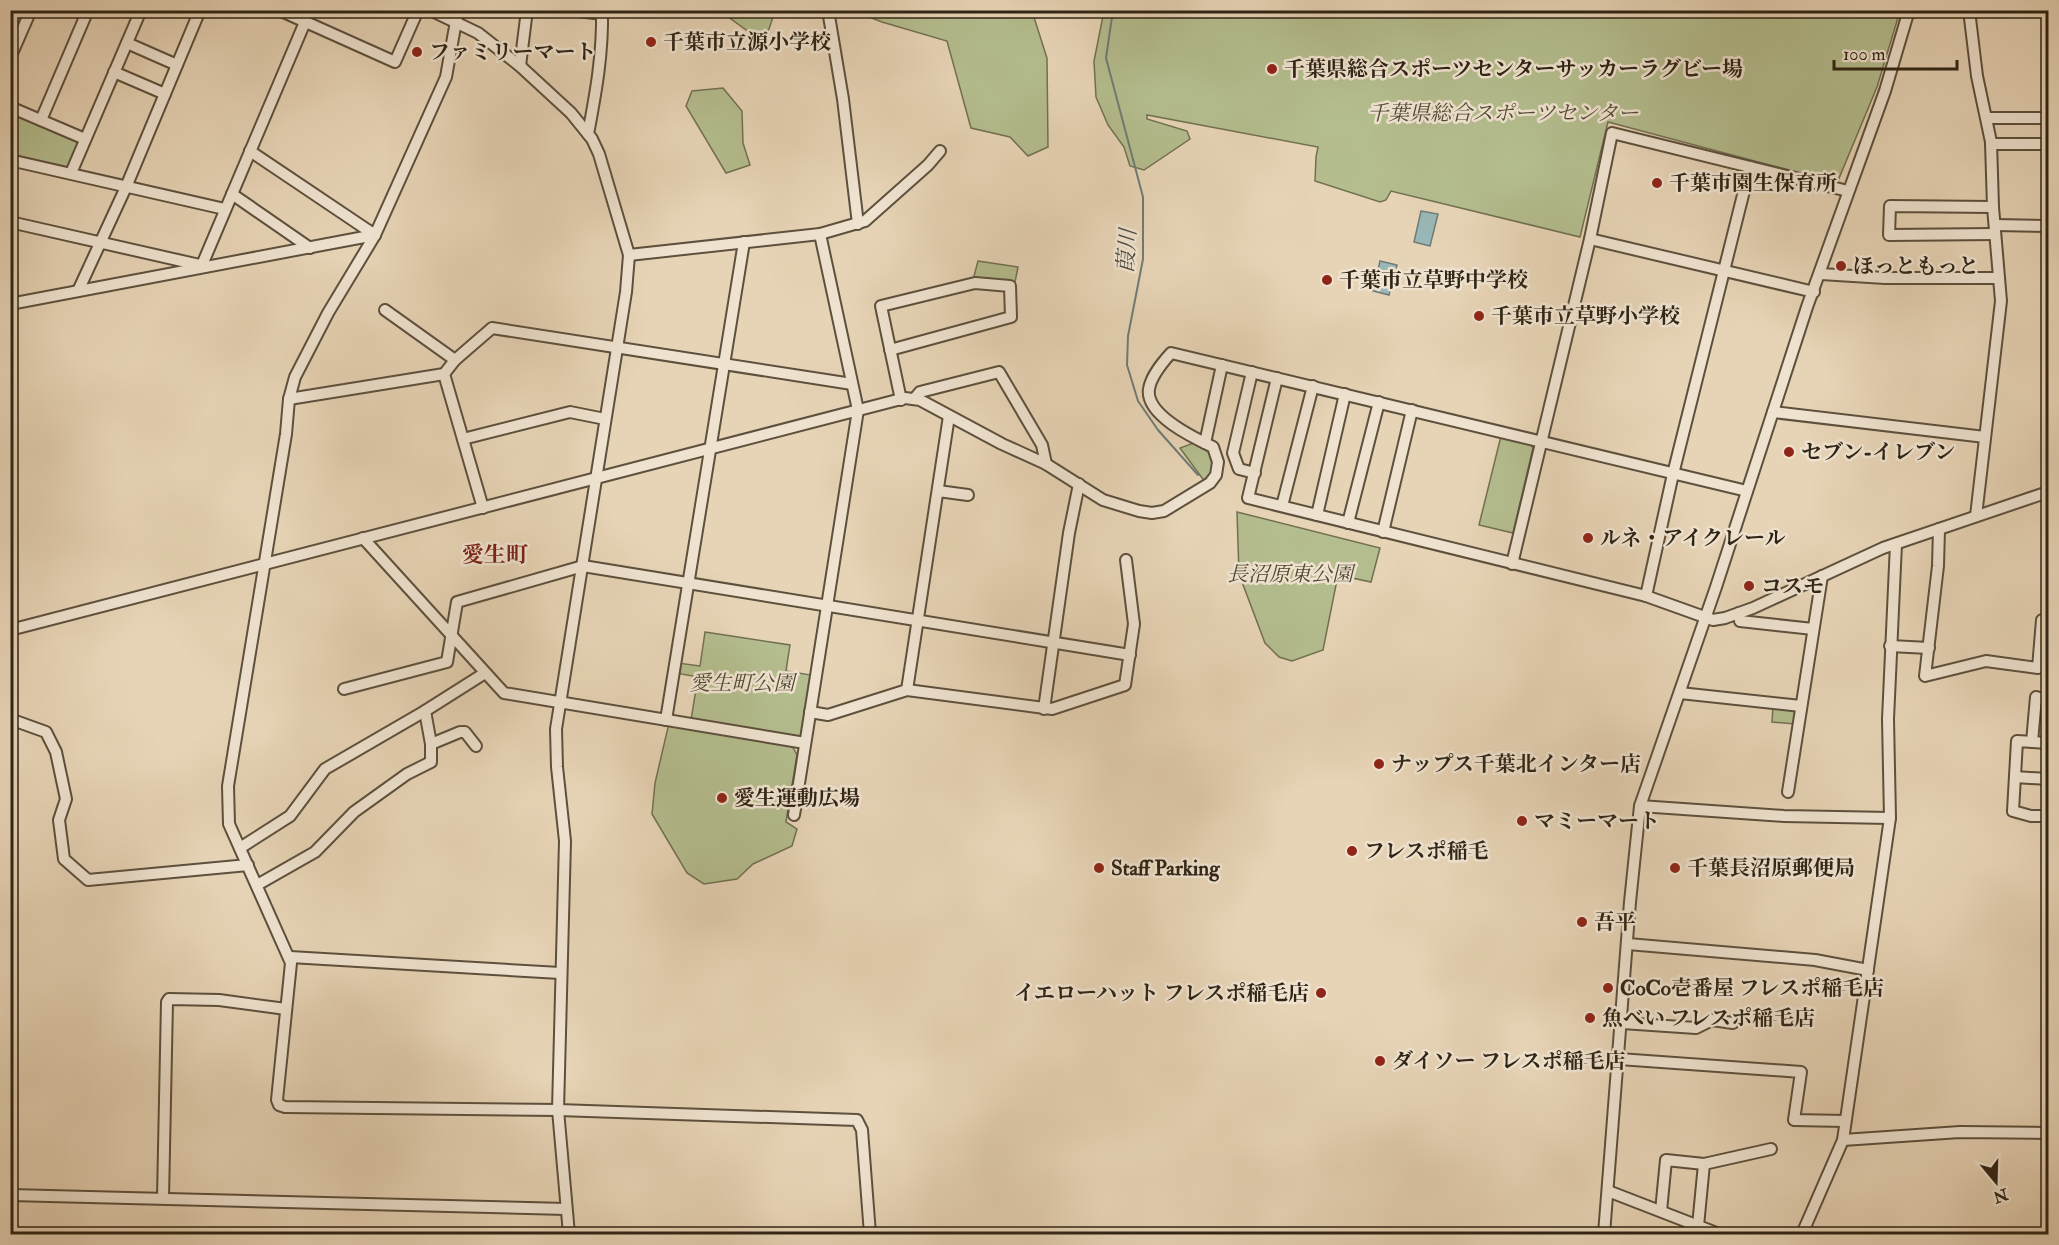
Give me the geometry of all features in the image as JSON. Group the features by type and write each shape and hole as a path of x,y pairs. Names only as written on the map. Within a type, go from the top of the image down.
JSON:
{"street":[{"path":"10,58 31,10"},
{"path":"41,120 88,10"},
{"path":"70,173 141,10"},
{"path":"78,291 126,187 200,10"},
{"path":"279,10 395,62 418,10"},
{"path":"430,10 457,16 520,66 571,114 588,134 603,165 629,255 629,272 584,566 556,729 556,753 565,841 558,1110 568,1234"},
{"path":"520,66 527,10"},
{"path":"570,10 602,12 603,42 600,72 588,134"},
{"path":"828,10 840,78 858,224"},
{"path":"1604,1234 1640,806 1706,618 1807,307 1821,274 1848,191 1885,92 1909,10"},
{"path":"1969,10 1977,76 1991,144 2000,315 1976,516"},
{"path":"2044,10 2049,11"},
{"path":"457,16 446,77 375,235 328,313 295,377 289,399 286,434 228,786 229,824 291,963 276,1092 279,1105 558,1110 857,1120 862,1130 870,1234"},
{"path":"206,266 225,209 305,22"},
{"path":"127,43 177,64"},
{"path":"114,72 165,94"},
{"path":"10,107 85,139"},
{"path":"1987,118 2049,118"},
{"path":"1512,564 1590,239 1612,133 1848,191"},
{"path":"1991,144 2049,144"},
{"path":"250,151 375,235"},
{"path":"629,255 820,234 858,224 865,221 928,165 940,151"},
{"path":"10,160 225,209"},
{"path":"1646,596 1673,474 1725,272 1749,167"},
{"path":"232,194 310,248"},
{"path":"1993,207 1890,206 1889,235 2049,226"},
{"path":"10,222 206,266"},
{"path":"794,815 858,410 820,234"},
{"path":"10,304 375,235"},
{"path":"1590,239 1814,292"},
{"path":"666,720 744,242"},
{"path":"1821,274 1886,278 1999,278"},
{"path":"890,350 1011,317 1010,286 975,283 881,306 890,350 901,400"},
{"path":"385,310 455,360"},
{"path":"289,399 444,374 455,360 492,328 852,384"},
{"path":"10,630 858,410 915,398 1046,464 1103,500 1139,511 1152,513 1164,511 1203,488 1216,475 1218,462 1213,447 1187,435 1165,418 1149,397 1149,388 1153,379 1171,353 1747,491"},
{"path":"1205,443 1222,365"},
{"path":"915,398 920,392 999,372 1042,445 1046,464"},
{"path":"1252,372 1233,453 1239,469 1255,472"},
{"path":"444,374 483,508"},
{"path":"1277,378 1248,498 1646,596 1713,620 1739,613 1883,548 2049,492"},
{"path":"1282,506 1313,386"},
{"path":"1317,515 1344,394"},
{"path":"1348,523 1379,402"},
{"path":"1383,532 1413,410"},
{"path":"463,440 570,412 605,419"},
{"path":"1773,412 1985,437"},
{"path":"907,690 949,416"},
{"path":"1044,709 1069,533 1079,484"},
{"path":"938,491 968,495"},
{"path":"1939,529 1938,566 1925,676 1986,661 2038,668 2044,642 2042,620"},
{"path":"363,538 504,693 805,744"},
{"path":"1802,1234 1843,1140 1890,818 1888,719 1896,544"},
{"path":"810,712 828,715 907,690 1052,709 1125,685 1134,624 1126,560"},
{"path":"344,689 447,662 457,602 584,566 1130,655"},
{"path":"1788,792 1822,576"},
{"path":"1739,613 1740,621 1813,629"},
{"path":"1890,646 1929,648"},
{"path":"240,848 290,816 325,770 485,673"},
{"path":"1680,693 1801,705"},
{"path":"2032,742 2036,697 2049,700"},
{"path":"256,885 315,852 354,812 407,774 431,762 431,744 425,711"},
{"path":"10,719 46,732 56,752 66,799 59,819 64,859 88,880 248,865"},
{"path":"431,744 465,732 476,746"},
{"path":"2049,743 2018,741 2013,811 2031,816 2049,816"},
{"path":"2015,777 2049,779"},
{"path":"1640,806 1784,816 1890,818"},
{"path":"1628,944 1815,960 1868,970"},
{"path":"290,957 560,973"},
{"path":"163,1198 167,1002 170,999 219,1000 286,1009"},
{"path":"1622,1023 1696,1028 1712,1020 1733,1023"},
{"path":"1619,1059 1801,1072 1794,1120 1845,1121"},
{"path":"1843,1140 1960,1132 2049,1133"},
{"path":"1661,1211 1666,1160 1704,1164 1771,1149"},
{"path":"1698,1226 1704,1164"},
{"path":"1608,1191 1719,1234"},
{"path":"10,1195 566,1209"}],"green space":[{"path":"726,10 775,11 769,29 760,40 727,16"},
{"name":"千葉県総合スポーツセンター","path":"1104,10 1900,11 1877,87 1837,183 1608,122 1580,237 1391,191 1386,200 1380,202 1315,181 1318,147 1147,115 1147,119 1187,131 1190,139 1144,170 1130,166 1124,147 1108,125 1096,97 1094,61"},
{"path":"854,11 1032,11 1047,58 1048,147 1028,156 1010,137 971,128 947,41 882,22"},
{"path":"723,88 742,111 743,143 750,165 726,173 686,106 692,91"},
{"path":"11,112 82,141 68,169 11,158"},
{"path":"978,261 1018,267 1015,282 973,280"},
{"path":"1501,436 1530,443 1533,448 1513,533 1479,525"},
{"path":"1196,442 1213,459 1213,469 1205,482 1180,448"},
{"name":"長沼原東公園","path":"1237,512 1380,548 1371,582 1338,575 1323,650 1292,661 1279,657 1265,643 1239,574"},
{"name":"愛生町公園","path":"705,632 790,645 786,671 811,675 801,738 691,720 698,677 676,673 678,663 700,666"},
{"path":"1773,706 1796,708 1795,724 1772,722"},
{"name":"愛生運動広場","path":"669,723 791,744 797,755 786,822 797,829 792,846 753,864 737,879 704,884 687,873 652,814 655,783"}],"water":[{"path":"1421,211 1438,214 1430,246 1414,242"},
{"path":"1380,261 1397,265 1389,295 1373,291"}],"waterway":[{"name":"葭川","path":"1112,10 1106,58 1143,197 1143,259 1128,336 1127,365 1138,401 1158,430 1198,475"}],"place":[{"name":"千葉市立源小学校","path":"651,42"},
{"name":"ファミリーマート","path":"417,52"},
{"name":"千葉県総合スポーツセンターサッカーラグビー場","path":"1272,69"},
{"name":"千葉市園生保育所","path":"1657,183"},
{"name":"ほっともっと","path":"1841,266"},
{"name":"千葉市立草野中学校","path":"1327,280"},
{"name":"千葉市立草野小学校","path":"1479,316"},
{"name":"セブン-イレブン","path":"1789,452"},
{"name":"ルネ・アイクレール","path":"1588,538"},
{"name":"コスモ","path":"1749,586"},
{"name":"ナップス千葉北インター店","path":"1379,764"},
{"name":"愛生運動広場","path":"722,798"},
{"name":"マミーマート","path":"1522,821"},
{"name":"フレスポ稲毛","path":"1352,851"},
{"name":"Staff Parking","path":"1099,868"},
{"name":"千葉長沼原郵便局","path":"1675,868"},
{"name":"吾平","path":"1582,922"},
{"name":"CoCo壱番屋 フレスポ稲毛店","path":"1608,988"},
{"name":"イエローハット フレスポ稲毛店","path":"1321,993"},
{"name":"魚べい フレスポ稲毛店","path":"1590,1018"},
{"name":"ダイソー フレスポ稲毛店","path":"1380,1061"}],"district":[{"name":"愛生町","path":"495,554"}]}
